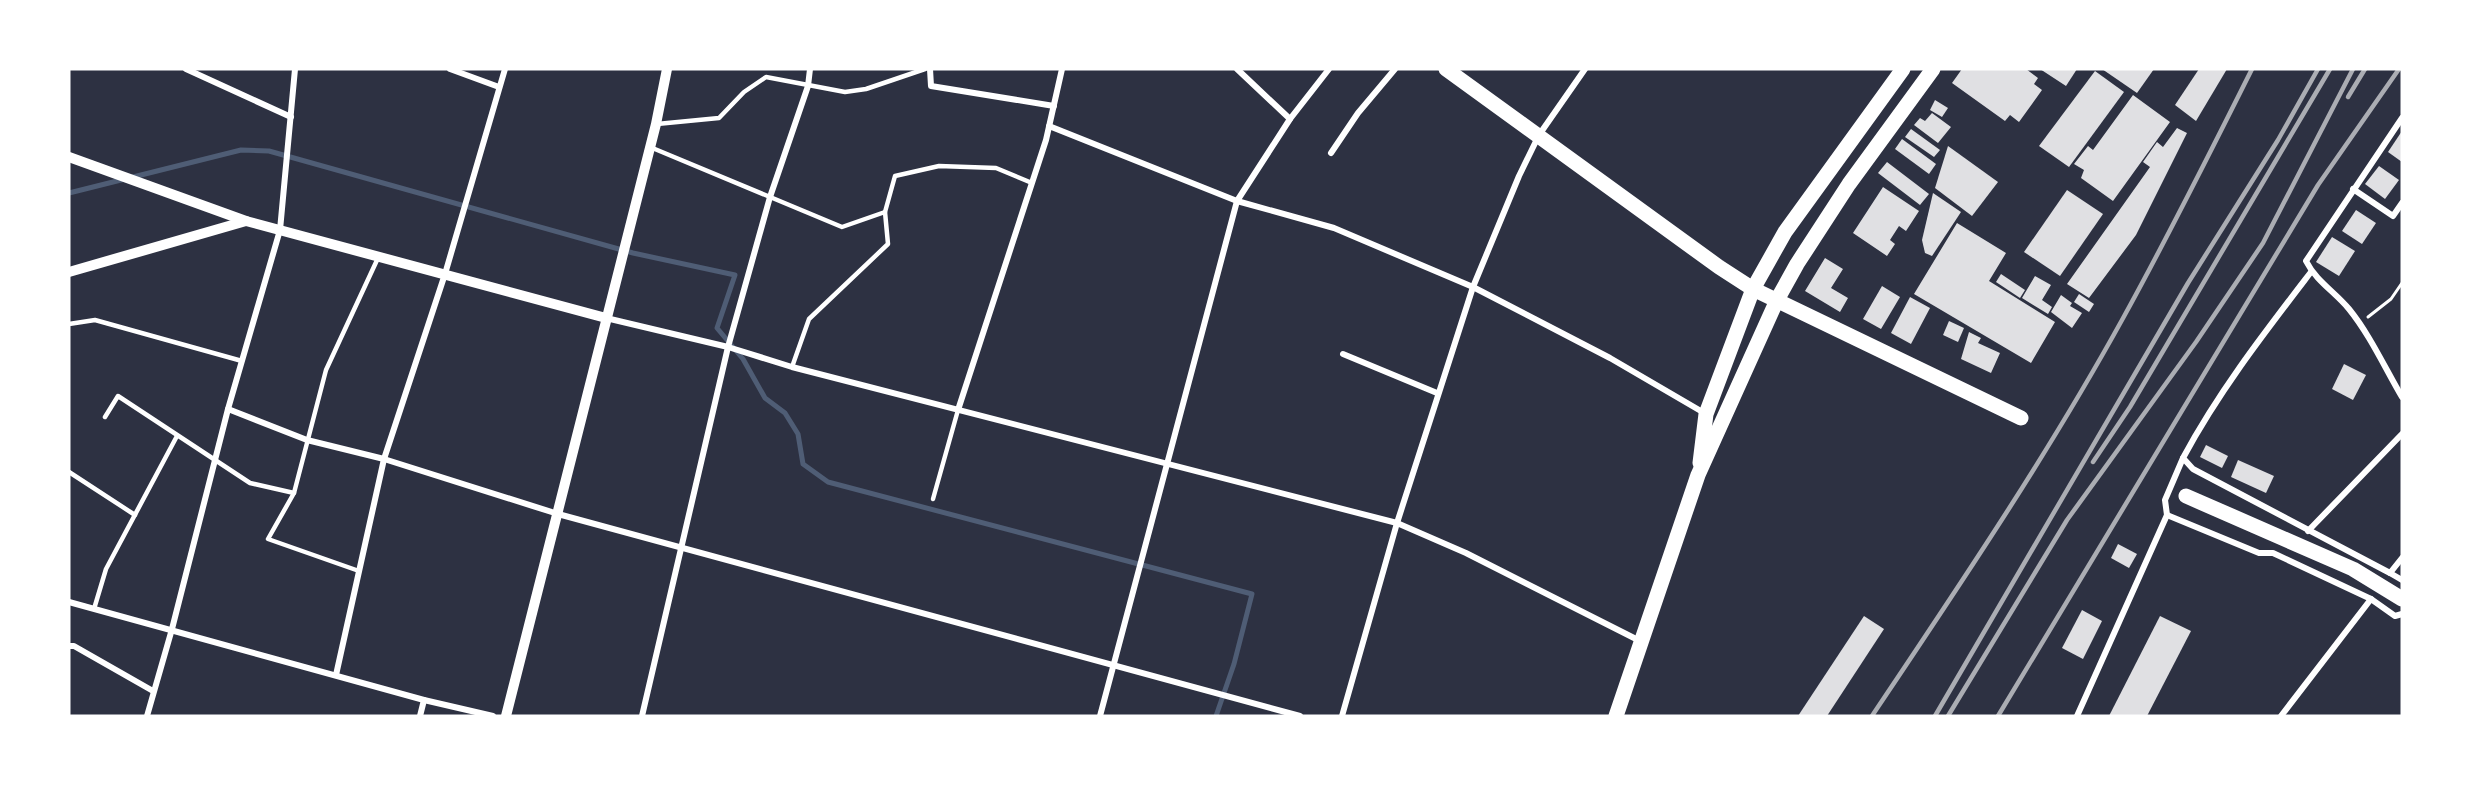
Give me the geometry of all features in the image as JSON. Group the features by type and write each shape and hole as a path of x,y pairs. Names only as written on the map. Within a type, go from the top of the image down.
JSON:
{"main road":[{"path":"1446,69 1719,267 1753,289 2021,418"},
{"path":"1698,475 1706,414 1753,289 1785,232 1903,69"},
{"path":"1616,716 1698,475 1777,300 1797,264 1849,184 1933,69"},
{"path":"2186,496 2353,569 2402,599"}],"street":[{"path":"186,69 291,117"},
{"path":"147,716 172,629 228,409 280,230 296,69"},
{"path":"450,69 499,87"},
{"path":"336,675 384,459 445,274 505,69"},
{"path":"506,716 656,124 667,69"},
{"path":"642,716 728,347 770,197 808,86 810,69"},
{"path":"930,69 931,86 1054,106"},
{"path":"958,410 1032,183 1049,126 1062,69"},
{"path":"1237,69 1290,119"},
{"path":"1100,716 1237,201 1290,119 1329,69"},
{"path":"1331,153 1358,113 1395,69"},
{"path":"1342,716 1397,523 1473,287 1519,176 1539,135 1585,69"},
{"path":"2402,118 2306,261 2311,272 2348,307 2360,323 2402,397"},
{"path":"1049,126 1237,201 1334,228 1473,287 1610,358 1706,414"},
{"path":"69,157 280,230 606,318 728,347 792,367 1397,523 1466,553 1642,642"},
{"path":"2353,189 2393,216 2402,203"},
{"path":"69,272 246,220"},
{"path":"2077,716 2167,515 2164,500 2205,416 2255,344 2311,272"},
{"path":"1343,354 1437,393"},
{"path":"228,409 307,440 384,459 558,514 680,549 1300,716"},
{"path":"2308,531 2402,434"},
{"path":"2183,458 2193,469 2402,580"},
{"path":"2167,515 2259,553 2273,553 2371,599 2396,616 2402,614"},
{"path":"2390,573 2402,558"},
{"path":"2281,716 2371,599"},
{"path":"69,602 424,700 493,716"},
{"path":"69,646 74,646 153,691"},
{"path":"420,716 424,700"}],"lane":[{"path":"656,124 719,118 744,92 766,77 845,92 866,89 924,69"},
{"path":"650,147 842,228 885,212"},
{"path":"792,367 809,320 888,244 885,212 895,176 939,166 996,168 1032,183"},
{"path":"359,571 268,539 294,493 326,370 379,256"},
{"path":"69,324 95,320 242,361"},
{"path":"105,417 118,396 250,483 294,493"},
{"path":"933,499 958,410"},
{"path":"94,609 106,569 177,436"},
{"path":"69,472 135,515"}],"path":[{"path":"2360,323 2391,299 2402,283"}],"building":[{"path":"1962,69 2026,69 2038,78 2034,84 2042,90 2019,122 2010,115 2005,121 1952,83"},
{"path":"2040,69 2077,69 2066,86"},
{"path":"2102,69 2154,69 2137,93"},
{"path":"2199,69 2227,69 2196,121 2175,105"},
{"path":"2095,71 2124,92 2069,167 2039,146"},
{"path":"2133,95 2170,122 2113,201 2081,178 2084,170 2074,164 2088,146 2093,150"},
{"path":"1935,100 1948,108 1942,117 1930,110"},
{"path":"1932,113 1951,127 1938,143 1914,125 1920,118 1925,121"},
{"path":"2177,128 2187,133 2136,235 2089,298 2067,284 2150,167 2143,162 2157,142 2163,147"},
{"path":"1911,129 1940,150 1934,157 1905,137"},
{"path":"2402,131 2402,162 2388,152"},
{"path":"1902,139 1936,164 1929,174 1895,149"},
{"path":"1948,146 1998,182 1972,216 1935,188"},
{"path":"1887,162 1929,194 1920,205 1878,173"},
{"path":"2379,166 2399,180 2385,199 2365,184"},
{"path":"1883,187 1919,211 1906,231 1899,226 1890,240 1895,244 1887,256 1853,233"},
{"path":"2067,190 2103,214 2060,276 2024,252"},
{"path":"1933,193 1961,212 1932,256 1925,253 1922,240"},
{"path":"2356,210 2376,223 2362,244 2342,231"},
{"path":"1957,223 2006,253 1989,281 2055,322 2031,363 1914,294"},
{"path":"2332,237 2355,251 2339,276 2316,262"},
{"path":"1825,258 1843,269 1831,288 1848,298 1840,312 1805,291"},
{"path":"2001,274 2025,290 2020,298 1996,282"},
{"path":"2035,276 2051,285 2042,300 2052,307 2048,314 2022,298"},
{"path":"1882,286 1900,297 1881,329 1863,319"},
{"path":"2079,294 2094,304 2089,312 2074,302"},
{"path":"2061,295 2072,303 2070,306 2082,313 2072,328 2051,312"},
{"path":"1910,297 1930,308 1911,344 1891,333"},
{"path":"1949,321 1964,328 1958,342 1943,335"},
{"path":"1969,332 1981,338 1978,343 2000,353 1991,373 1961,359"},
{"path":"2344,364 2366,375 2353,400 2332,389"},
{"path":"2206,445 2228,456 2222,468 2200,457"},
{"path":"2238,460 2274,476 2266,493 2231,477"},
{"path":"2118,544 2137,554 2129,568 2111,558"},
{"path":"2082,610 2102,621 2083,659 2062,648"},
{"path":"1864,616 1884,629 1827,716 1798,716"},
{"path":"2160,616 2191,631 2147,716 2109,716"}],"waterway":[{"path":"69,193 241,150 269,151 633,253 735,275 717,328 743,359 765,398 785,413 798,434 803,464 828,482 1252,594 1234,664 1216,716"}],"railway":[{"path":"1872,716 2002,520 2064,421 2156,258 2252,69"},
{"path":"1935,716 2188,283 2278,140 2318,69"},
{"path":"2093,462 2130,407 2330,69"},
{"path":"1948,716 2067,520 2196,342 2263,243 2353,69"},
{"path":"2348,97 2365,69"},
{"path":"1998,716 2318,185 2399,69"}]}
